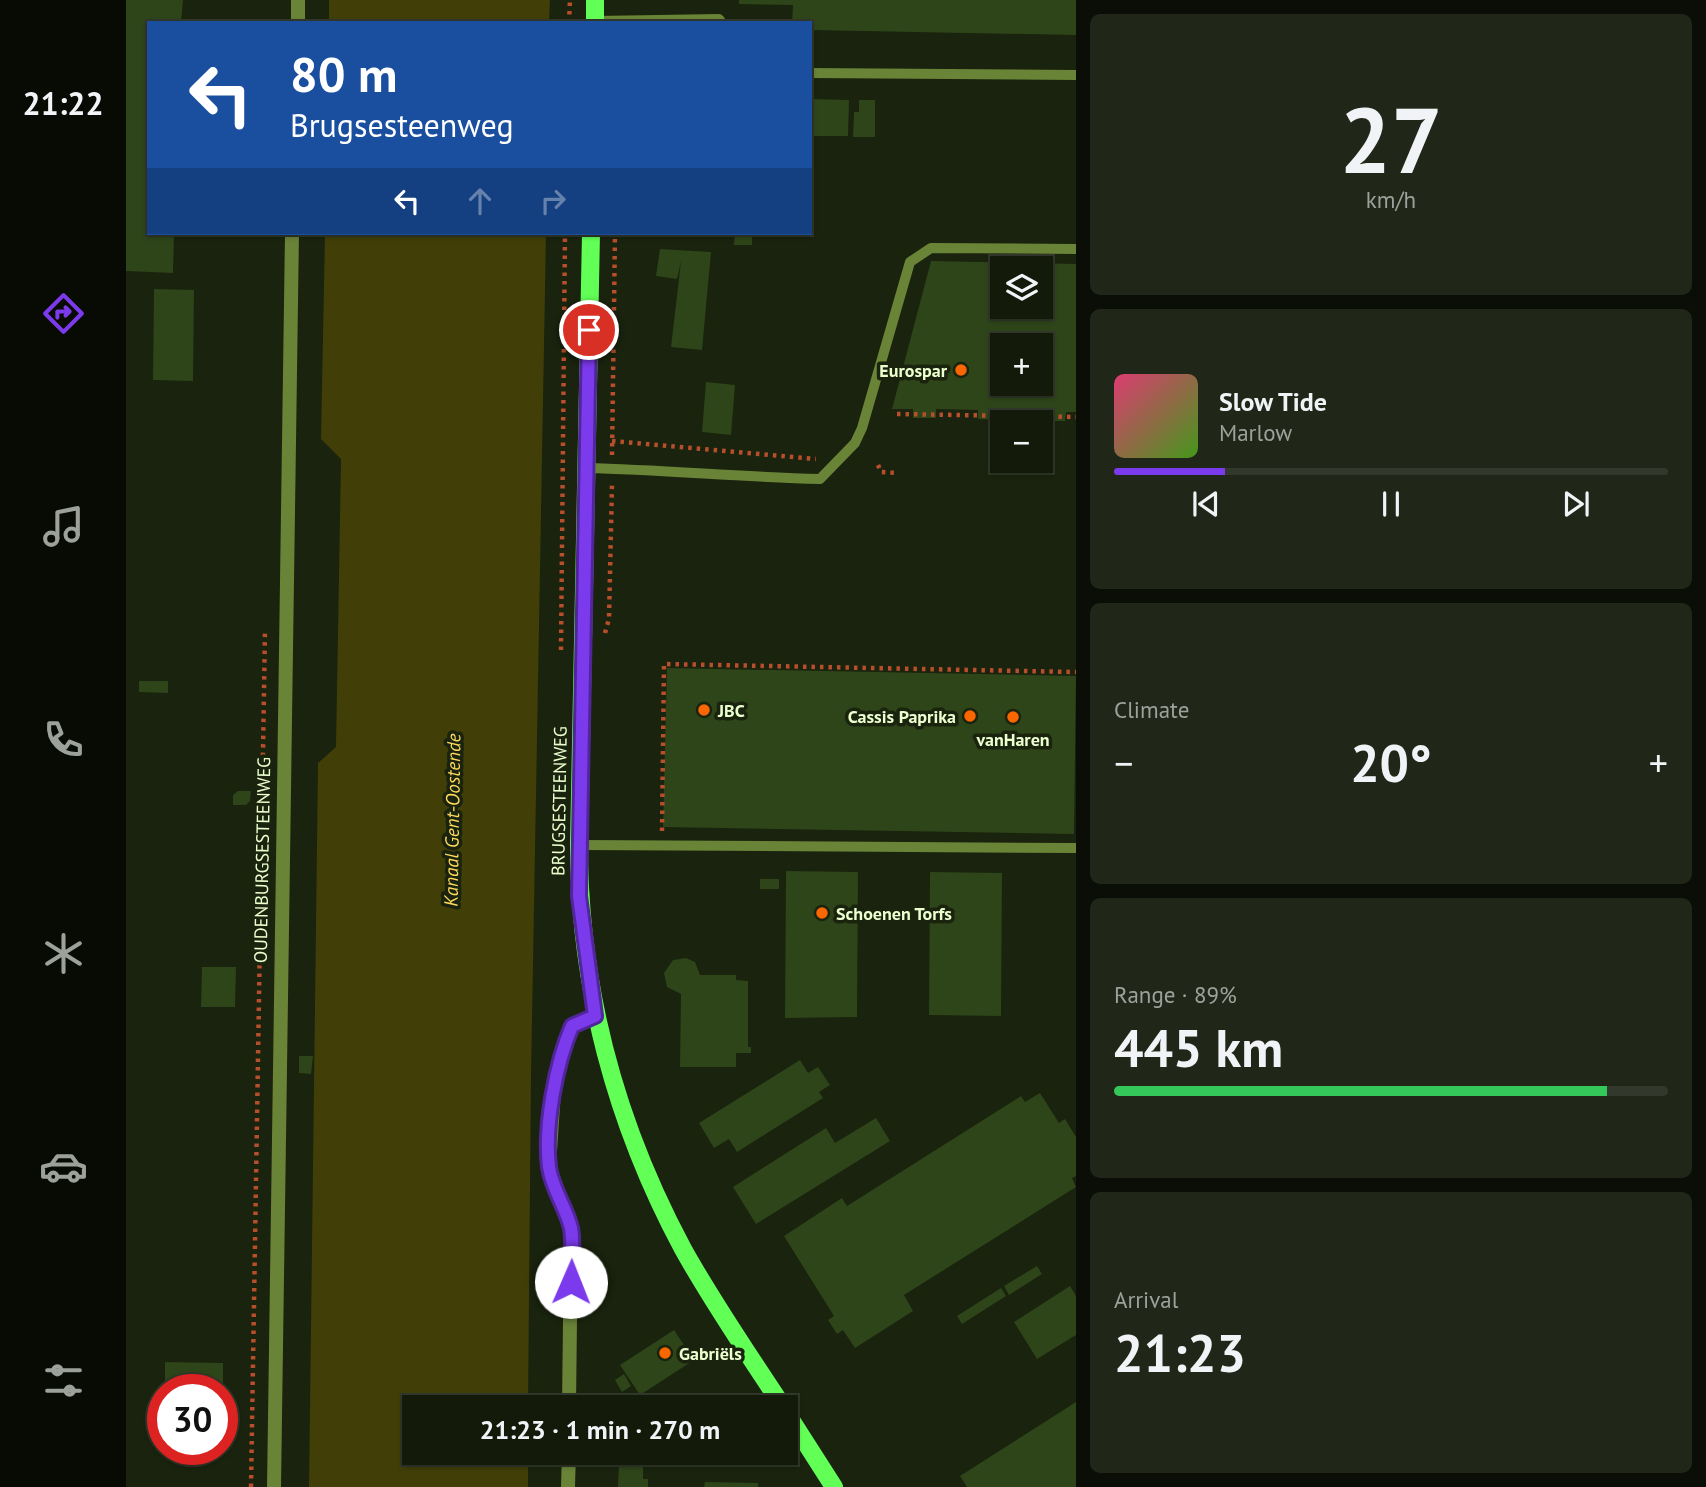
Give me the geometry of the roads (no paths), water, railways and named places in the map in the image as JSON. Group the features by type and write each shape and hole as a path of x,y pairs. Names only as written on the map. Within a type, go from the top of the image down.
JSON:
{"main road":[{"path":"595,0 595,21"},
{"name":"BRUGSESTEENWEG","path":"591,235 579,896 595,1016 608,1068 642,1161 683,1248 775,1395"},
{"path":"798,1431 834,1487"}],"street":[{"path":"298,0 298,21"},
{"name":"OUDENBURGSESTEENWEG","path":"274,1487 292,235"},
{"path":"569,1395 572,1231 553,1183 549,1151 555,1075 562,1050 572,1026 595,1016"},
{"path":"568,1487 569,1465"}],"lane":[{"path":"636,21 720,21"},
{"path":"812,72 1076,75"},
{"path":"587,468 820,479 855,443 862,428 909,262 931,248 1076,249"},
{"path":"579,845 1076,848"}],"water":[{"path":"329,0 550,0 549,21 329,21"},
{"name":"Kanaal Gent-Oostende","path":"325,235 546,235 528,1395 402,1395 402,1465 528,1465 528,1487 309,1487 318,763 336,747 341,459 321,439"}],"place":[{"name":"Eurospar","path":"961,370"},
{"name":"JBC","path":"704,710"},
{"name":"Cassis Paprika","path":"970,716"},
{"name":"vanHaren","path":"1013,717"},
{"name":"Schoenen Torfs","path":"822,913"},
{"name":"Gabriëls","path":"665,1353"}]}
